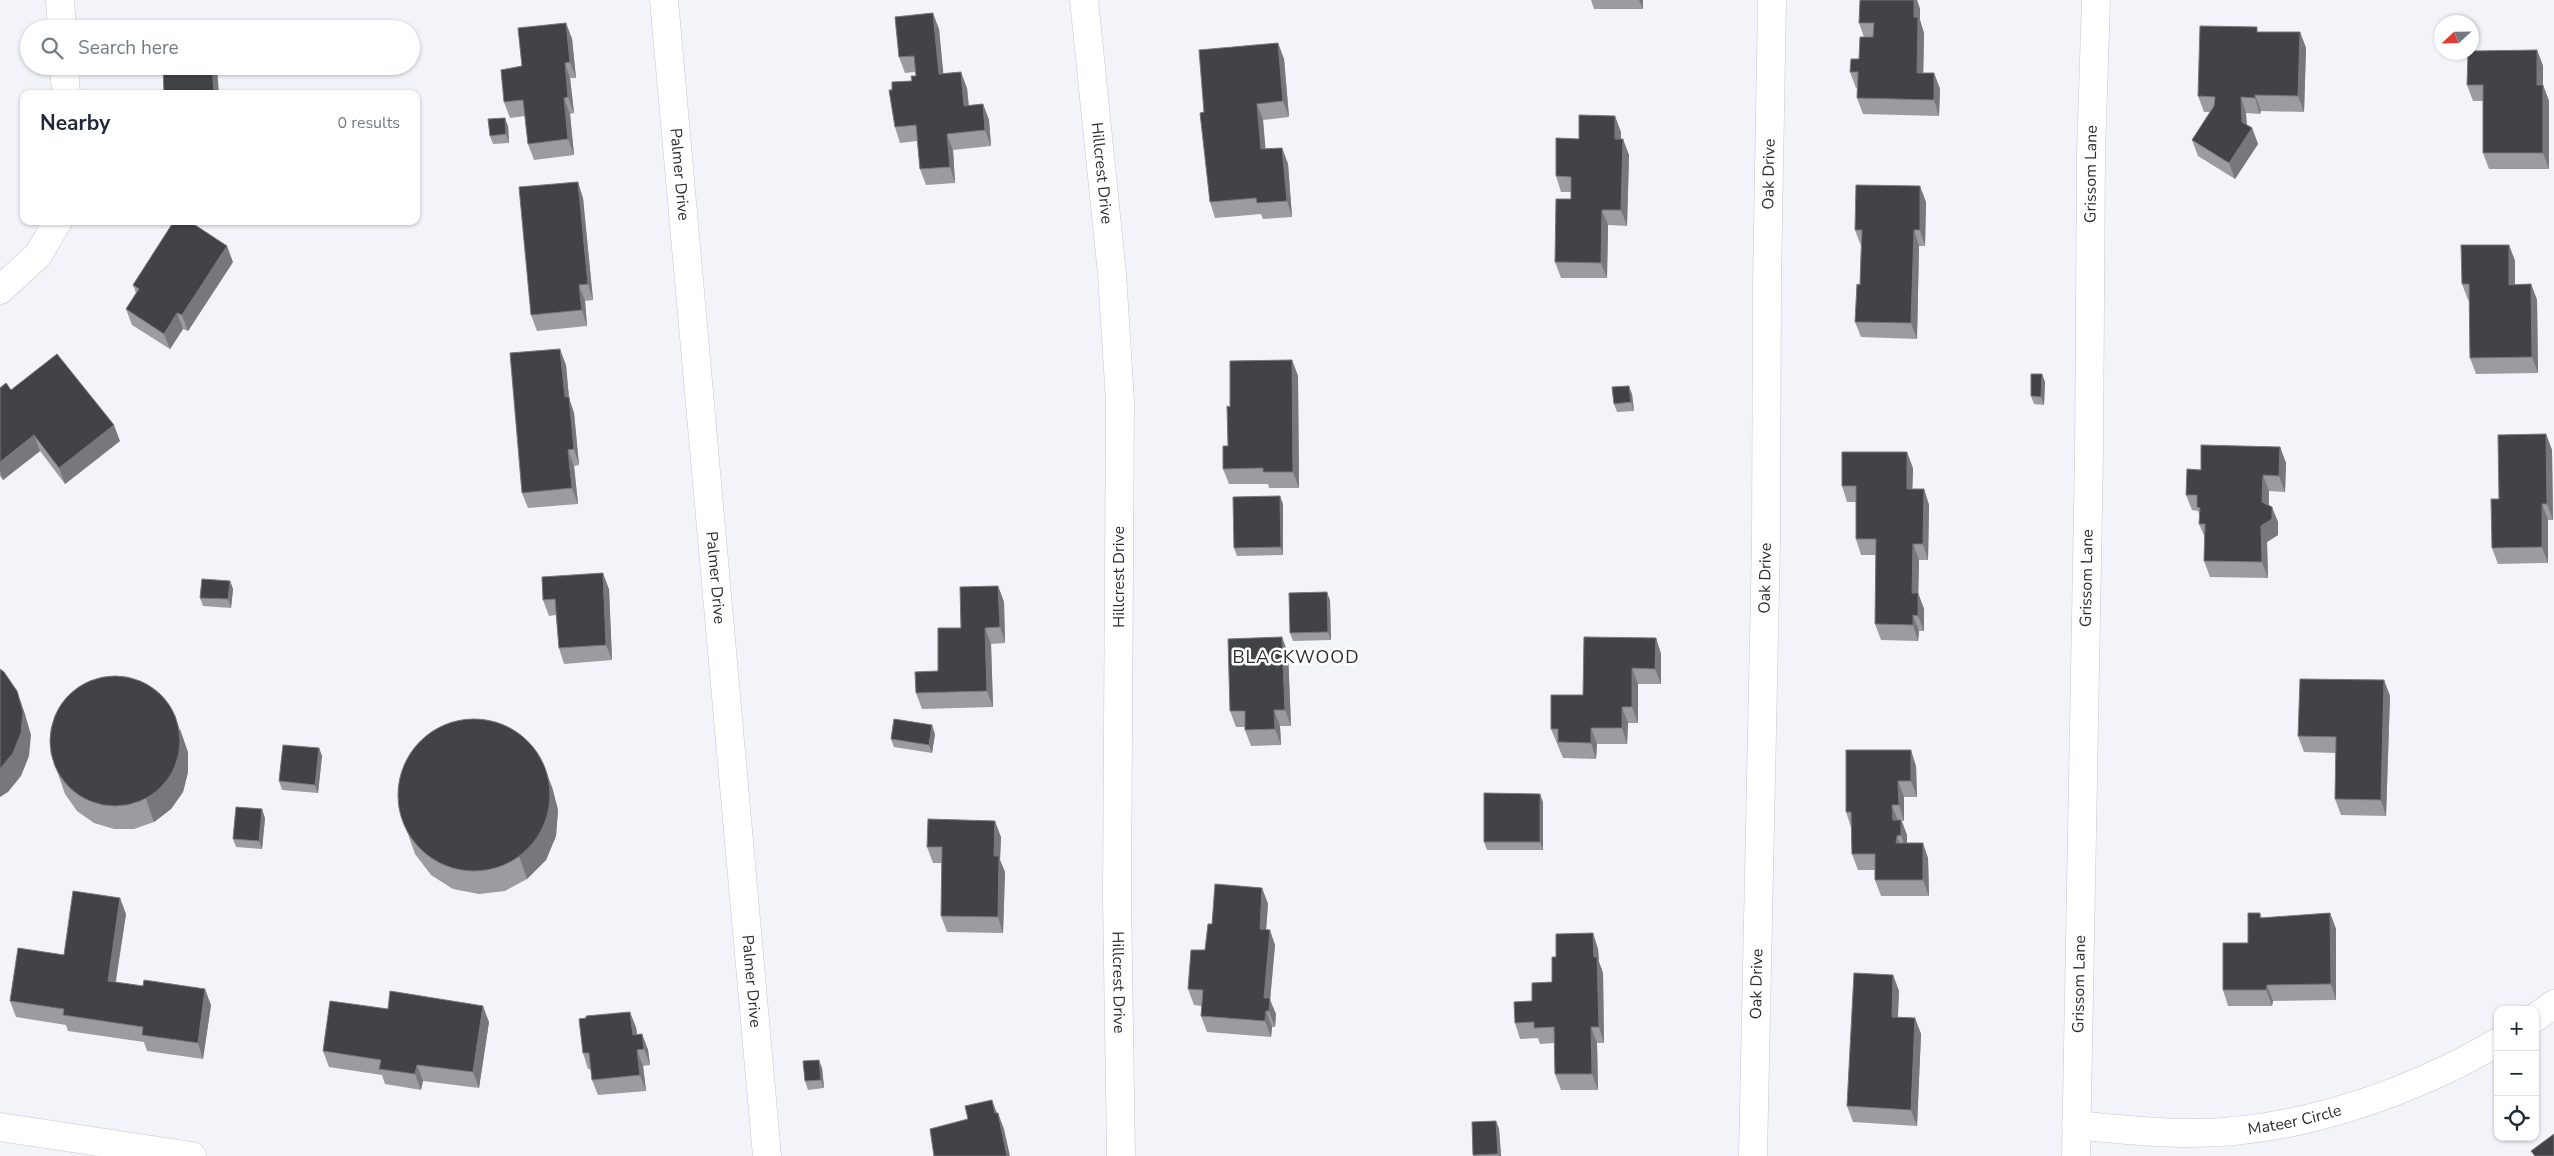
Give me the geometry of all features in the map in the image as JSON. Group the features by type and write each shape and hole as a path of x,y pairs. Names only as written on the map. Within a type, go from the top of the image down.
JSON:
{"street":[{"path":"60,0 61,20"},
{"name":"Palmer Drive","path":"664,0 767,1156"},
{"name":"Hillcrest Drive","path":"1084,0 1112,274 1120,401 1117,897 1121,1156"},
{"name":"Oak Drive","path":"1753,1156 1766,542 1767,292 1772,0"},
{"name":"Grissom Lane","path":"2076,1156 2096,0"},
{"path":"65,75 66,90"},
{"path":"0,290 38,255 56,225"},
{"path":"2539,1015 2554,1004"},
{"name":"Mateer Circle","path":"2076,1125 2189,1133 2218,1132 2308,1118 2366,1103 2384,1096 2446,1070 2494,1044"},
{"path":"0,1128 192,1156"}],"building":[{"path":"1860,0 1914,0 1914,17 1918,17 1917,73 1934,73 1934,100 1857,98 1858,72 1850,72 1851,59 1859,59 1860,37 1873,37 1874,23 1859,23"},
{"path":"933,13 939,74 961,72 964,106 983,104 985,130 947,134 950,167 920,169 916,125 895,127 889,90 892,90 892,82 912,81 911,76 916,76 914,56 899,57 895,17"},
{"path":"566,23 570,62 565,63 568,97 564,98 568,139 528,144 523,100 504,102 501,70 522,66 518,28"},
{"path":"2200,26 2257,27 2257,32 2300,32 2298,96 2255,95 2255,98 2241,97 2242,122 2252,128 2229,163 2192,140 2214,106 2215,97 2198,96"},
{"path":"1278,43 1283,101 1257,104 1261,149 1282,148 1287,201 1257,203 1256,198 1210,202 1200,113 1204,112 1199,50"},
{"path":"2537,50 2537,85 2543,85 2543,153 2483,153 2483,85 2467,85 2468,60 2479,60 2479,51"},
{"path":"163,75 213,75 214,90 164,90"},
{"path":"1579,115 1615,116 1615,139 1623,139 1621,210 1602,210 1601,263 1555,262 1556,199 1571,199 1571,177 1556,176 1556,138 1579,139"},
{"path":"505,118 506,134 490,136 488,119"},
{"path":"578,182 588,284 579,285 582,310 531,315 519,187"},
{"path":"1856,185 1920,186 1920,230 1914,230 1911,323 1855,322 1857,284 1860,285 1862,230 1855,230"},
{"path":"171,225 195,225 227,246 182,315 177,313 164,334 126,309 139,289 133,285"},
{"path":"2461,245 2509,245 2509,285 2531,284 2532,357 2470,358 2469,284 2462,284"},
{"path":"560,349 565,397 569,397 574,449 568,450 572,488 522,493 510,353"},
{"path":"57,354 114,425 59,468 34,435 0,462 0,388 6,383 11,390"},
{"path":"1292,360 1293,472 1263,472 1263,468 1223,469 1223,446 1228,446 1227,406 1230,407 1230,361"},
{"path":"2031,374 2042,374 2041,397 2031,396"},
{"path":"1629,386 1631,402 1614,404 1612,387"},
{"path":"2546,434 2547,504 2542,504 2542,547 2492,548 2491,499 2499,499 2498,435"},
{"path":"2201,445 2280,447 2279,476 2263,475 2262,502 2272,507 2272,519 2261,526 2262,562 2204,561 2205,524 2199,524 2200,508 2197,507 2197,495 2186,495 2187,469 2201,470"},
{"path":"1842,452 1907,452 1907,489 1924,489 1923,544 1913,544 1912,593 1918,593 1918,616 1913,615 1913,625 1875,624 1876,539 1856,539 1856,486 1842,486"},
{"path":"1280,496 1281,547 1234,548 1233,497"},
{"path":"603,573 606,645 559,648 555,599 543,600 542,577"},
{"path":"202,579 230,581 228,599 200,598"},
{"path":"998,586 1000,627 985,628 987,691 916,693 915,672 938,671 938,628 961,628 960,587"},
{"path":"1327,592 1328,632 1290,633 1289,593"},
{"path":"1282,637 1285,710 1274,710 1275,729 1245,730 1245,711 1230,711 1228,639"},
{"path":"1584,637 1656,638 1655,669 1632,668 1632,707 1622,707 1622,728 1591,728 1591,743 1558,742 1558,729 1551,729 1551,695 1583,695"},
{"path":"0,669 17,691 23,712 21,733 13,753 0,769"},
{"path":"115,676 128,677 140,681 161,695 175,716 179,728 179,754 175,766 161,787 140,801 128,805 115,806 102,805 90,801 69,787 55,766 51,754 50,741 51,728 55,716 69,695 90,681 102,677"},
{"path":"2300,679 2384,680 2381,800 2335,799 2336,737 2298,736"},
{"path":"474,719 503,725 516,732 527,742 537,753 544,766 550,795 544,824 537,837 527,848 516,858 503,865 474,871 445,865 432,858 421,848 411,837 404,824 398,795 404,766 411,753 421,742 432,732 445,725"},
{"path":"894,719 932,725 929,745 891,739"},
{"path":"283,745 319,748 315,785 279,781"},
{"path":"1846,750 1911,750 1911,781 1898,781 1899,805 1892,805 1893,820 1901,820 1901,835 1897,836 1896,843 1923,843 1923,880 1875,880 1875,854 1852,854 1851,812 1846,812"},
{"path":"1484,793 1540,794 1540,842 1484,842"},
{"path":"236,807 262,809 259,841 233,839"},
{"path":"928,819 995,821 994,856 999,856 998,917 941,916 942,847 927,847"},
{"path":"1215,884 1262,888 1260,929 1270,930 1264,998 1270,998 1269,1011 1266,1011 1265,1021 1201,1016 1203,990 1188,989 1191,950 1205,950 1208,924 1212,924"},
{"path":"73,891 120,898 108,981 143,986 144,980 205,989 198,1043 142,1035 143,1027 63,1015 64,1009 10,1001 18,948 64,955"},
{"path":"2248,913 2260,913 2260,918 2330,913 2331,984 2267,985 2266,990 2223,990 2223,943 2248,943"},
{"path":"1593,933 1594,957 1597,957 1599,1027 1591,1027 1592,1074 1555,1074 1554,1027 1534,1028 1534,1022 1515,1023 1514,1002 1532,1001 1532,983 1552,982 1552,957 1556,957 1556,934"},
{"path":"1854,973 1893,975 1892,1017 1915,1018 1911,1110 1847,1106"},
{"path":"390,991 483,1006 473,1072 417,1065 415,1074 379,1069 381,1060 323,1051 330,1001 388,1009"},
{"path":"630,1012 633,1035 642,1034 644,1049 637,1050 640,1075 592,1080 589,1053 583,1053 579,1019 586,1018 586,1016"},
{"path":"819,1060 821,1080 805,1081 803,1061"},
{"path":"992,1100 995,1113 998,1113 1007,1156 934,1156 930,1129 968,1119 965,1106"},
{"path":"1496,1121 1498,1154 1473,1155 1472,1122"},
{"path":"2554,1134 2554,1156 2535,1156 2531,1151"}],"district":[{"name":"BLACKWOOD","path":"1296,657"}]}
